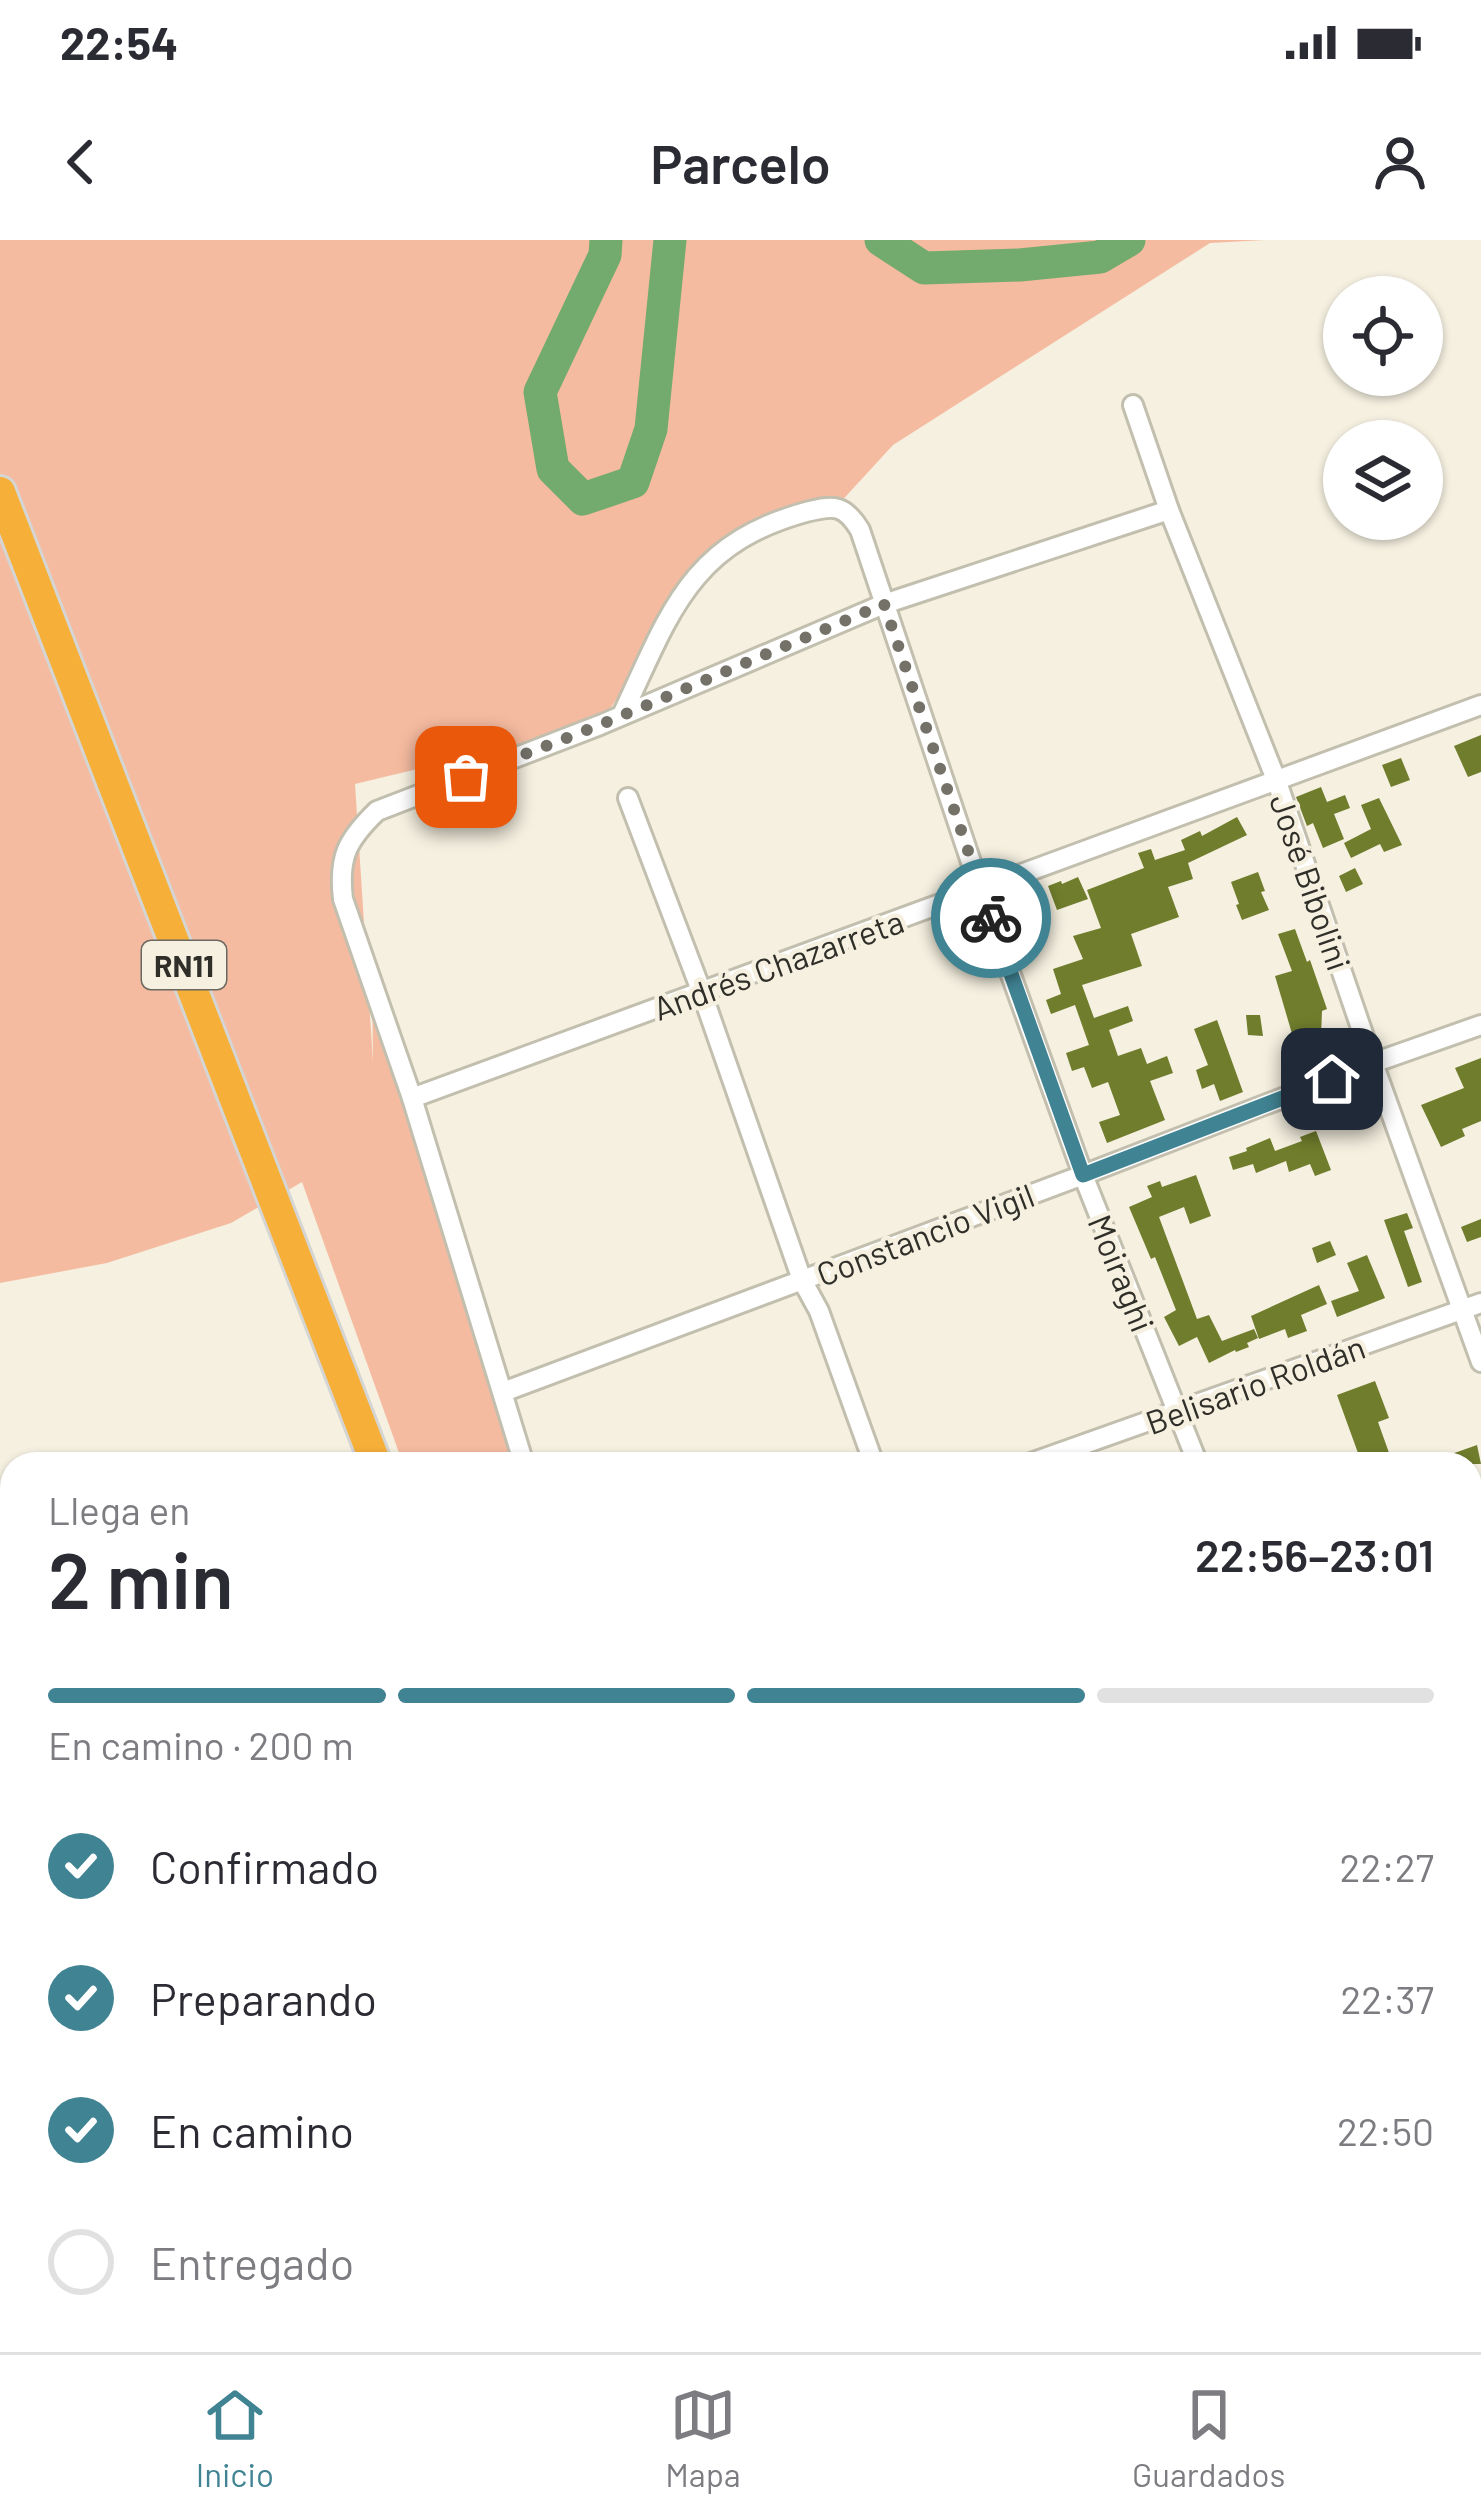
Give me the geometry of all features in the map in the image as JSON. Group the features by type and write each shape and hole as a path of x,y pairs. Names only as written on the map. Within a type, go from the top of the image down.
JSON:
{"highway":[{"name":"RN11","path":"0,492 371,1452"}],"street":[{"name":"José Bibolini","path":"1133,405 1169,510 1277,782 1373,1063 1472,1307 1481,1362"},
{"name":"Moiraghi","path":"622,715 676,602 716,556 773,521 836,507 849,513 860,530 980,889 1083,1175 1193,1452"},
{"path":"520,1452 412,1098 343,899 340,872 356,832 376,811 622,715 884,604 1169,510"},
{"name":"Andrés Chazarreta","path":"412,1098 1481,705"},
{"path":"628,798 802,1280 819,1311 870,1452"},
{"name":"Constancio Vigil","path":"503,1392 1481,1024"},
{"name":"Belisario Roldán","path":"1062,1452 1472,1307"}],"shaded area":[{"path":"0,240 1265,240 1210,243 893,445 836,507 773,521 692,579 600,725 355,784 373,1062 372,981 520,1452 399,1452 302,1182 231,1223 107,1263 0,1283"}],"building":[{"path":"1481,735 1481,772 1468,777 1454,746"},
{"path":"1401,758 1410,780 1391,787 1382,765"},
{"path":"1321,787 1327,802 1345,795 1350,808 1334,814 1344,839 1323,848 1313,823 1307,826 1296,797"},
{"path":"1379,798 1402,845 1384,852 1380,844 1351,858 1344,843 1371,829 1361,805"},
{"path":"1237,817 1247,835 1188,863 1193,879 1168,887 1179,917 1131,934 1142,966 1082,985 1094,1018 1128,1006 1133,1021 1109,1030 1118,1056 1141,1048 1147,1064 1167,1056 1173,1073 1150,1081 1165,1120 1107,1143 1099,1122 1120,1115 1108,1082 1092,1088 1084,1067 1072,1071 1066,1053 1089,1045 1075,1005 1051,1014 1046,1000 1061,994 1053,969 1083,959 1073,936 1101,928 1087,890 1144,868 1138,853 1151,849 1155,860 1185,850 1181,840 1200,831 1202,836"},
{"path":"1355,868 1363,884 1346,892 1339,876"},
{"path":"1258,872 1269,910 1242,920 1231,882"},
{"path":"1078,877 1088,899 1057,910 1048,886"},
{"path":"1295,929 1327,1009 1322,1011 1321,1036 1293,1037 1275,976 1292,971 1278,934"},
{"path":"1246,1015 1260,1015 1263,1036 1248,1035"},
{"path":"1217,1020 1243,1092 1220,1101 1214,1084 1202,1089 1196,1070 1208,1065 1194,1029"},
{"path":"1481,1058 1481,1121 1462,1129 1465,1136 1441,1147 1421,1105 1464,1088 1455,1068"},
{"path":"1316,1131 1331,1170 1315,1176 1310,1164 1289,1172 1286,1161 1256,1173 1253,1164 1233,1170 1229,1157 1246,1148 1270,1138 1275,1151"},
{"path":"1196,1175 1211,1216 1190,1224 1184,1207 1159,1217 1197,1319 1209,1315 1222,1341 1254,1329 1258,1338 1247,1343 1249,1347 1209,1363 1197,1337 1179,1346 1164,1317 1176,1310 1129,1207 1152,1197 1147,1186 1160,1181 1162,1187"},
{"path":"1407,1213 1413,1228 1404,1231 1422,1282 1408,1287 1384,1220"},
{"path":"1481,1219 1481,1237 1467,1242 1461,1227"},
{"path":"1330,1241 1336,1255 1317,1263 1312,1248"},
{"path":"1367,1255 1385,1298 1337,1317 1331,1301 1359,1291 1347,1263"},
{"path":"1319,1285 1327,1304 1301,1315 1307,1331 1288,1338 1285,1329 1259,1339 1251,1316"},
{"path":"1375,1381 1389,1418 1378,1422 1389,1452 1358,1452 1337,1395"}],"waterway":[{"path":"606,240 605,255 540,392 553,469 583,499 633,482 651,429 670,240"},
{"path":"881,240 924,268 1100,257 1129,240"}],"way so far":[{"path":"466,777 884,604 991,918"}],"route":[{"path":"991,918 1083,1175 1332,1079"}]}
